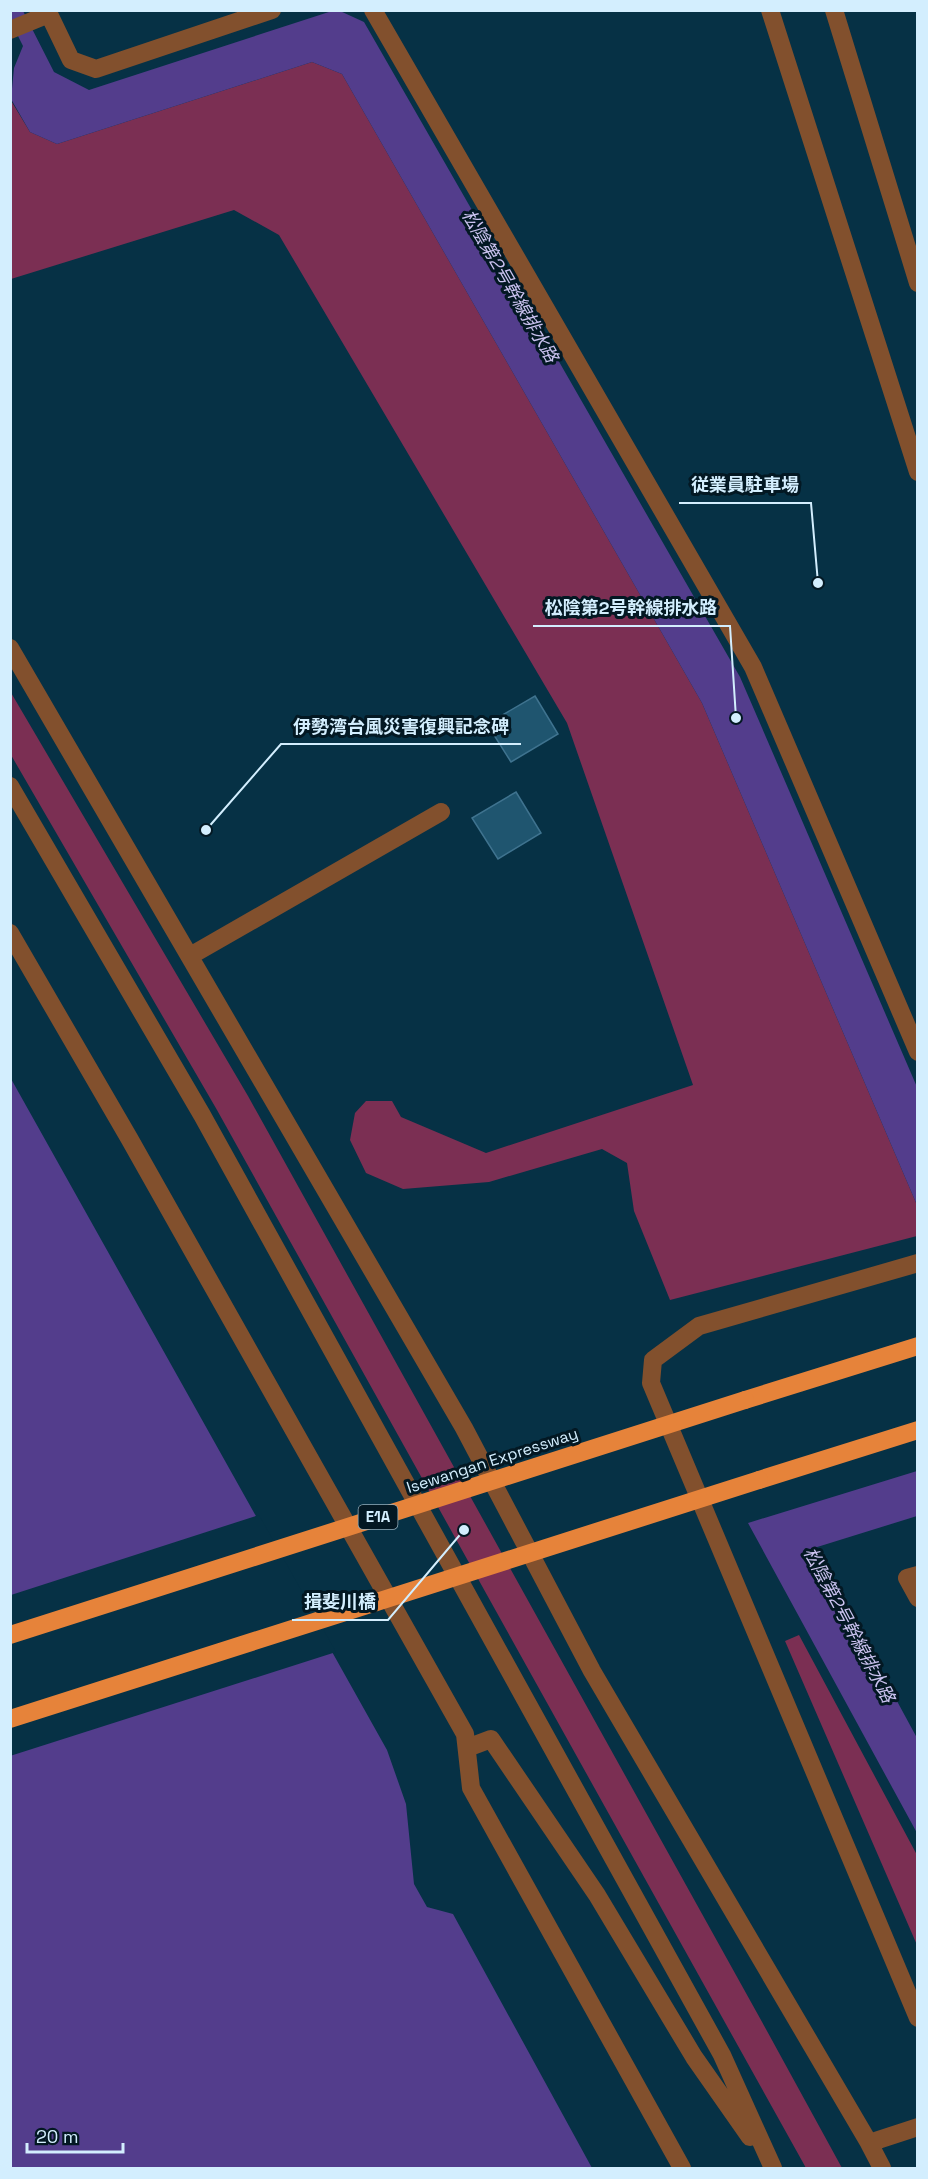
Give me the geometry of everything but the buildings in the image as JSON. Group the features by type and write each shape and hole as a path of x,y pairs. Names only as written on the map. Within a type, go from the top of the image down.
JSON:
{"highway":[{"name":"Isewangan Expressway","path":"10,1635 918,1346"},
{"path":"10,1719 918,1430"}],"street":[{"path":"10,30 43,15 71,60 96,69 272,10"},
{"path":"373,10 753,667 918,1052"},
{"path":"770,10 918,472"},
{"path":"834,10 918,283"},
{"path":"10,648 464,1428 592,1671 869,2143 882,2169"},
{"path":"10,786 202,1115 722,2055 772,2169"},
{"path":"190,956 441,812"},
{"path":"10,933 129,1137 460,1723 465,1734 471,1788 682,2169"},
{"path":"918,1263 699,1326 653,1360 651,1383 918,2018"},
{"path":"918,1575 907,1578 918,1598"},
{"path":"467,1748 491,1739 597,1895 694,2057 772,2169"},
{"path":"869,2143 918,2127"}],"shaded area":[{"path":"312,62 342,74 702,703 917,1205 917,1236 670,1300 634,1211 627,1163 602,1149 489,1182 403,1189 366,1173 350,1140 355,1113 366,1101 392,1101 401,1117 486,1153 693,1085 567,723 279,235 234,210 11,279 10,99 30,132 57,144"},
{"path":"10,691 248,1096 842,2168 806,2168 217,1110 11,755"},
{"path":"799,1635 917,1855 917,1945 785,1641"}],"water":[{"path":"11,11 23,11 54,72 89,90 332,11 340,11 364,22 740,677 917,1087 917,1205 702,703 342,74 312,62 57,144 30,132 11,99 14,68 23,46 11,22"},
{"path":"10,1077 387,1750 406,1804 414,1884 427,1907 453,1914 592,2168 11,2168"},
{"path":"917,1471 917,1516 814,1548 917,1738 917,1833 748,1523"}],"pier":[{"path":"259,1515 336,1652 10,1756 11,1595"}],"place":[{"name":"従業員駐車場","path":"818,583"},
{"name":"松陰第2号幹線排水路","path":"736,718"},
{"name":"伊勢湾台風災害復興記念碑","path":"206,830"},
{"name":"揖斐川橋","path":"464,1530"}]}
